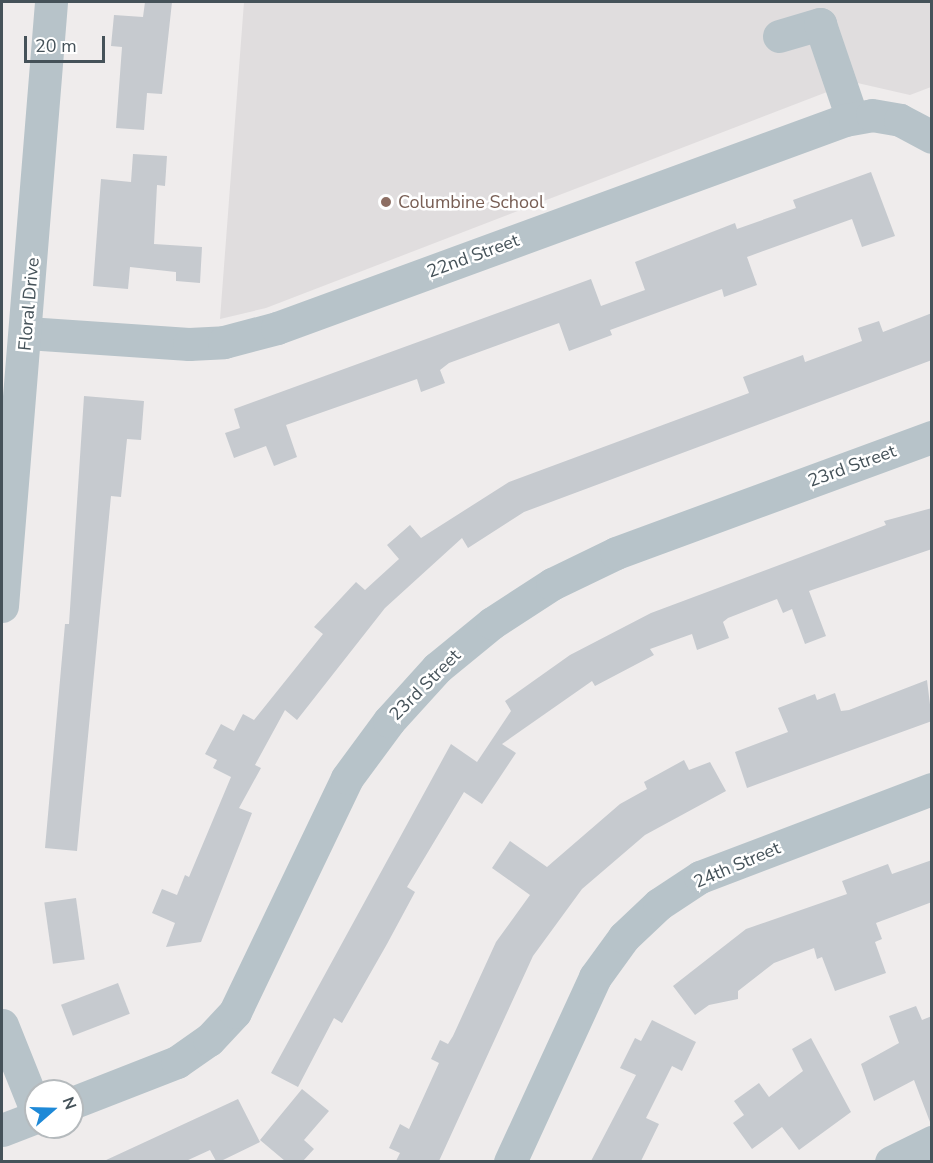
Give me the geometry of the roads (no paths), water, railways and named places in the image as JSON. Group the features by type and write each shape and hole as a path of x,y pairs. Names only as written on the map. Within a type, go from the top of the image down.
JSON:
{"street":[{"name":"Floral Drive","path":"2,606 27,333 51,2"},
{"path":"779,36 820,24 852,118"},
{"name":"22nd Street","path":"27,333 189,344 235,339 277,328 852,118 872,115 920,130"},
{"name":"23rd Street","path":"84,1098 177,1062 209,1040 235,1012 347,778 421,686 492,623 552,584 616,553 932,436"},
{"name":"24th Street","path":"510,1161 595,977 624,937 659,904 700,877 932,789"},
{"path":"2,1025 24,1080"},
{"path":"2,1130 24,1122"},
{"path":"891,1161 932,1142"}],"place":[{"name":"Columbine School","path":"386,202"}]}
